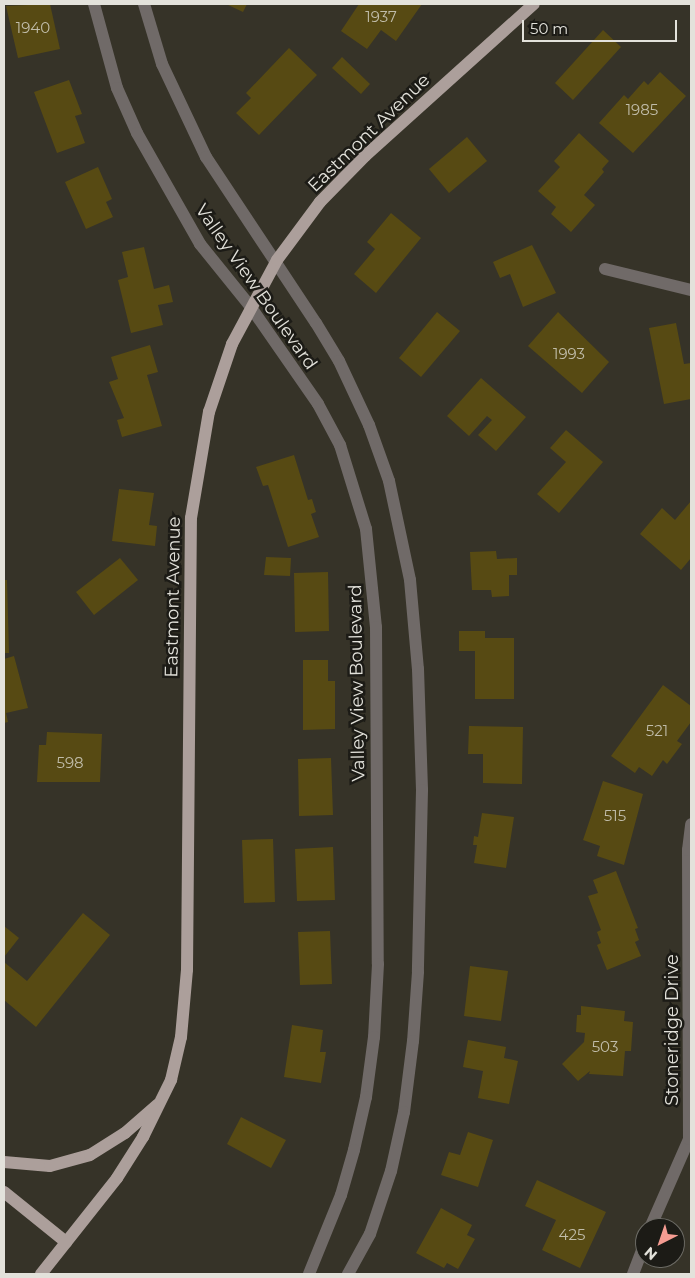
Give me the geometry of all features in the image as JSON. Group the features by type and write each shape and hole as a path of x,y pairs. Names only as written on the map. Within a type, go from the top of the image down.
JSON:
{"main road":[{"name":"Eastmont Avenue","path":"41,1274 117,1178 163,1100 176,1062 185,1006 190,518 209,412 232,344 250,306 277,260 300,227 342,178 534,4"},
{"path":"4,1162 50,1166 90,1155 125,1134 163,1100"},
{"path":"4,1192 66,1242"}],"street":[{"name":"Valley View Boulevard","path":"94,4 117,88 138,133 200,244 250,306 318,404 340,445 366,529 376,627 378,964 374,1037 366,1097 354,1150 341,1195 309,1274"},
{"name":"Valley View Boulevard","path":"144,4 162,64 206,157 277,260 339,361 369,425 389,481 402,535 417,641 422,790 418,972 413,1041 404,1112 391,1171 370,1234 348,1274"},
{"path":"605,269 691,290"},
{"name":"Stoneridge Drive","path":"655,1218 690,1140 688,850 691,824"}],"building":[{"path":"50,4 60,49 18,58 6,6"},
{"path":"226,4 247,4 243,12"},
{"path":"359,4 422,4 396,41 381,30 367,49 341,31"},
{"path":"603,30 621,47 573,100 555,83"},
{"path":"289,48 317,75 259,135 236,113 251,98 246,93"},
{"path":"342,57 370,84 361,94 332,68"},
{"path":"660,72 686,96 633,153 599,123 624,95 628,99 644,81 648,85"},
{"path":"69,80 82,114 75,116 85,143 57,153 34,92"},
{"path":"579,133 609,161 602,169 604,172 584,195 595,205 571,232 551,214 556,207 538,191 560,167 554,161"},
{"path":"467,137 487,161 449,193 429,169"},
{"path":"98,167 112,199 106,202 113,217 86,229 65,182"},
{"path":"391,213 421,238 376,293 354,274 375,249 367,242"},
{"path":"532,245 556,293 523,307 510,274 500,278 493,262"},
{"path":"144,247 154,289 169,285 173,302 158,305 163,325 131,333 118,280 128,277 122,252"},
{"path":"437,312 460,331 421,377 399,358"},
{"path":"558,312 609,362 582,393 528,346"},
{"path":"676,323 684,364 691,363 691,399 664,404 649,328"},
{"path":"150,345 158,372 147,375 162,426 122,437 117,420 124,418 109,382 118,379 111,357"},
{"path":"481,378 526,417 496,451 478,435 492,420 487,416 469,436 447,416"},
{"path":"566,430 603,462 559,513 537,494 566,462 550,448"},
{"path":"294,455 308,500 312,499 316,512 311,514 319,537 288,547 268,485 263,486 256,467"},
{"path":"119,489 154,493 149,525 157,526 155,546 112,541"},
{"path":"691,501 691,558 681,570 640,534 662,508 675,520"},
{"path":"496,551 497,559 517,558 517,575 509,575 509,596 492,597 491,590 472,590 470,552"},
{"path":"266,557 291,558 290,576 264,575"},
{"path":"120,558 138,580 94,615 76,592"},
{"path":"328,572 329,631 295,632 294,573"},
{"path":"4,580 7,580 9,653 4,653"},
{"path":"459,631 485,631 485,638 514,638 514,699 475,699 475,651 459,651"},
{"path":"14,656 28,708 6,713 8,722 4,723 4,659"},
{"path":"303,660 328,660 328,681 335,681 335,729 303,730"},
{"path":"663,685 691,706 691,722 677,741 682,744 667,764 663,760 652,776 639,767 635,773 611,756"},
{"path":"469,726 523,727 522,784 483,783 483,754 468,754"},
{"path":"47,732 102,734 100,782 37,782 39,745 46,745"},
{"path":"331,758 333,815 299,816 298,759"},
{"path":"603,781 643,794 624,865 597,856 600,846 583,840"},
{"path":"482,813 514,817 506,868 474,863 477,845 473,845 474,836 478,837"},
{"path":"273,839 275,902 244,903 242,840"},
{"path":"333,847 335,900 297,901 295,849"},
{"path":"616,871 638,928 635,929 639,940 635,942 641,956 607,970 597,945 601,943 597,932 601,930 588,896 598,893 593,880"},
{"path":"83,913 110,935 36,1027 4,1000 4,962 27,981"},
{"path":"4,926 19,938 4,957"},
{"path":"330,931 332,984 300,985 298,932"},
{"path":"470,966 508,971 501,1021 464,1016"},
{"path":"581,1006 625,1011 624,1021 633,1022 631,1051 625,1051 623,1076 589,1074 590,1071 578,1081 562,1064 584,1042 585,1033 576,1032 577,1015 581,1015"},
{"path":"292,1025 323,1030 320,1052 326,1052 321,1083 284,1077"},
{"path":"468,1040 506,1047 504,1058 518,1061 509,1104 478,1098 483,1071 463,1067"},
{"path":"241,1117 286,1140 271,1168 227,1144"},
{"path":"468,1132 493,1140 478,1187 441,1175 449,1152 460,1155"},
{"path":"537,1180 606,1212 580,1268 542,1250 556,1220 525,1206"},
{"path":"441,1208 472,1225 467,1235 475,1239 458,1269 447,1263 444,1268 416,1253"}]}
